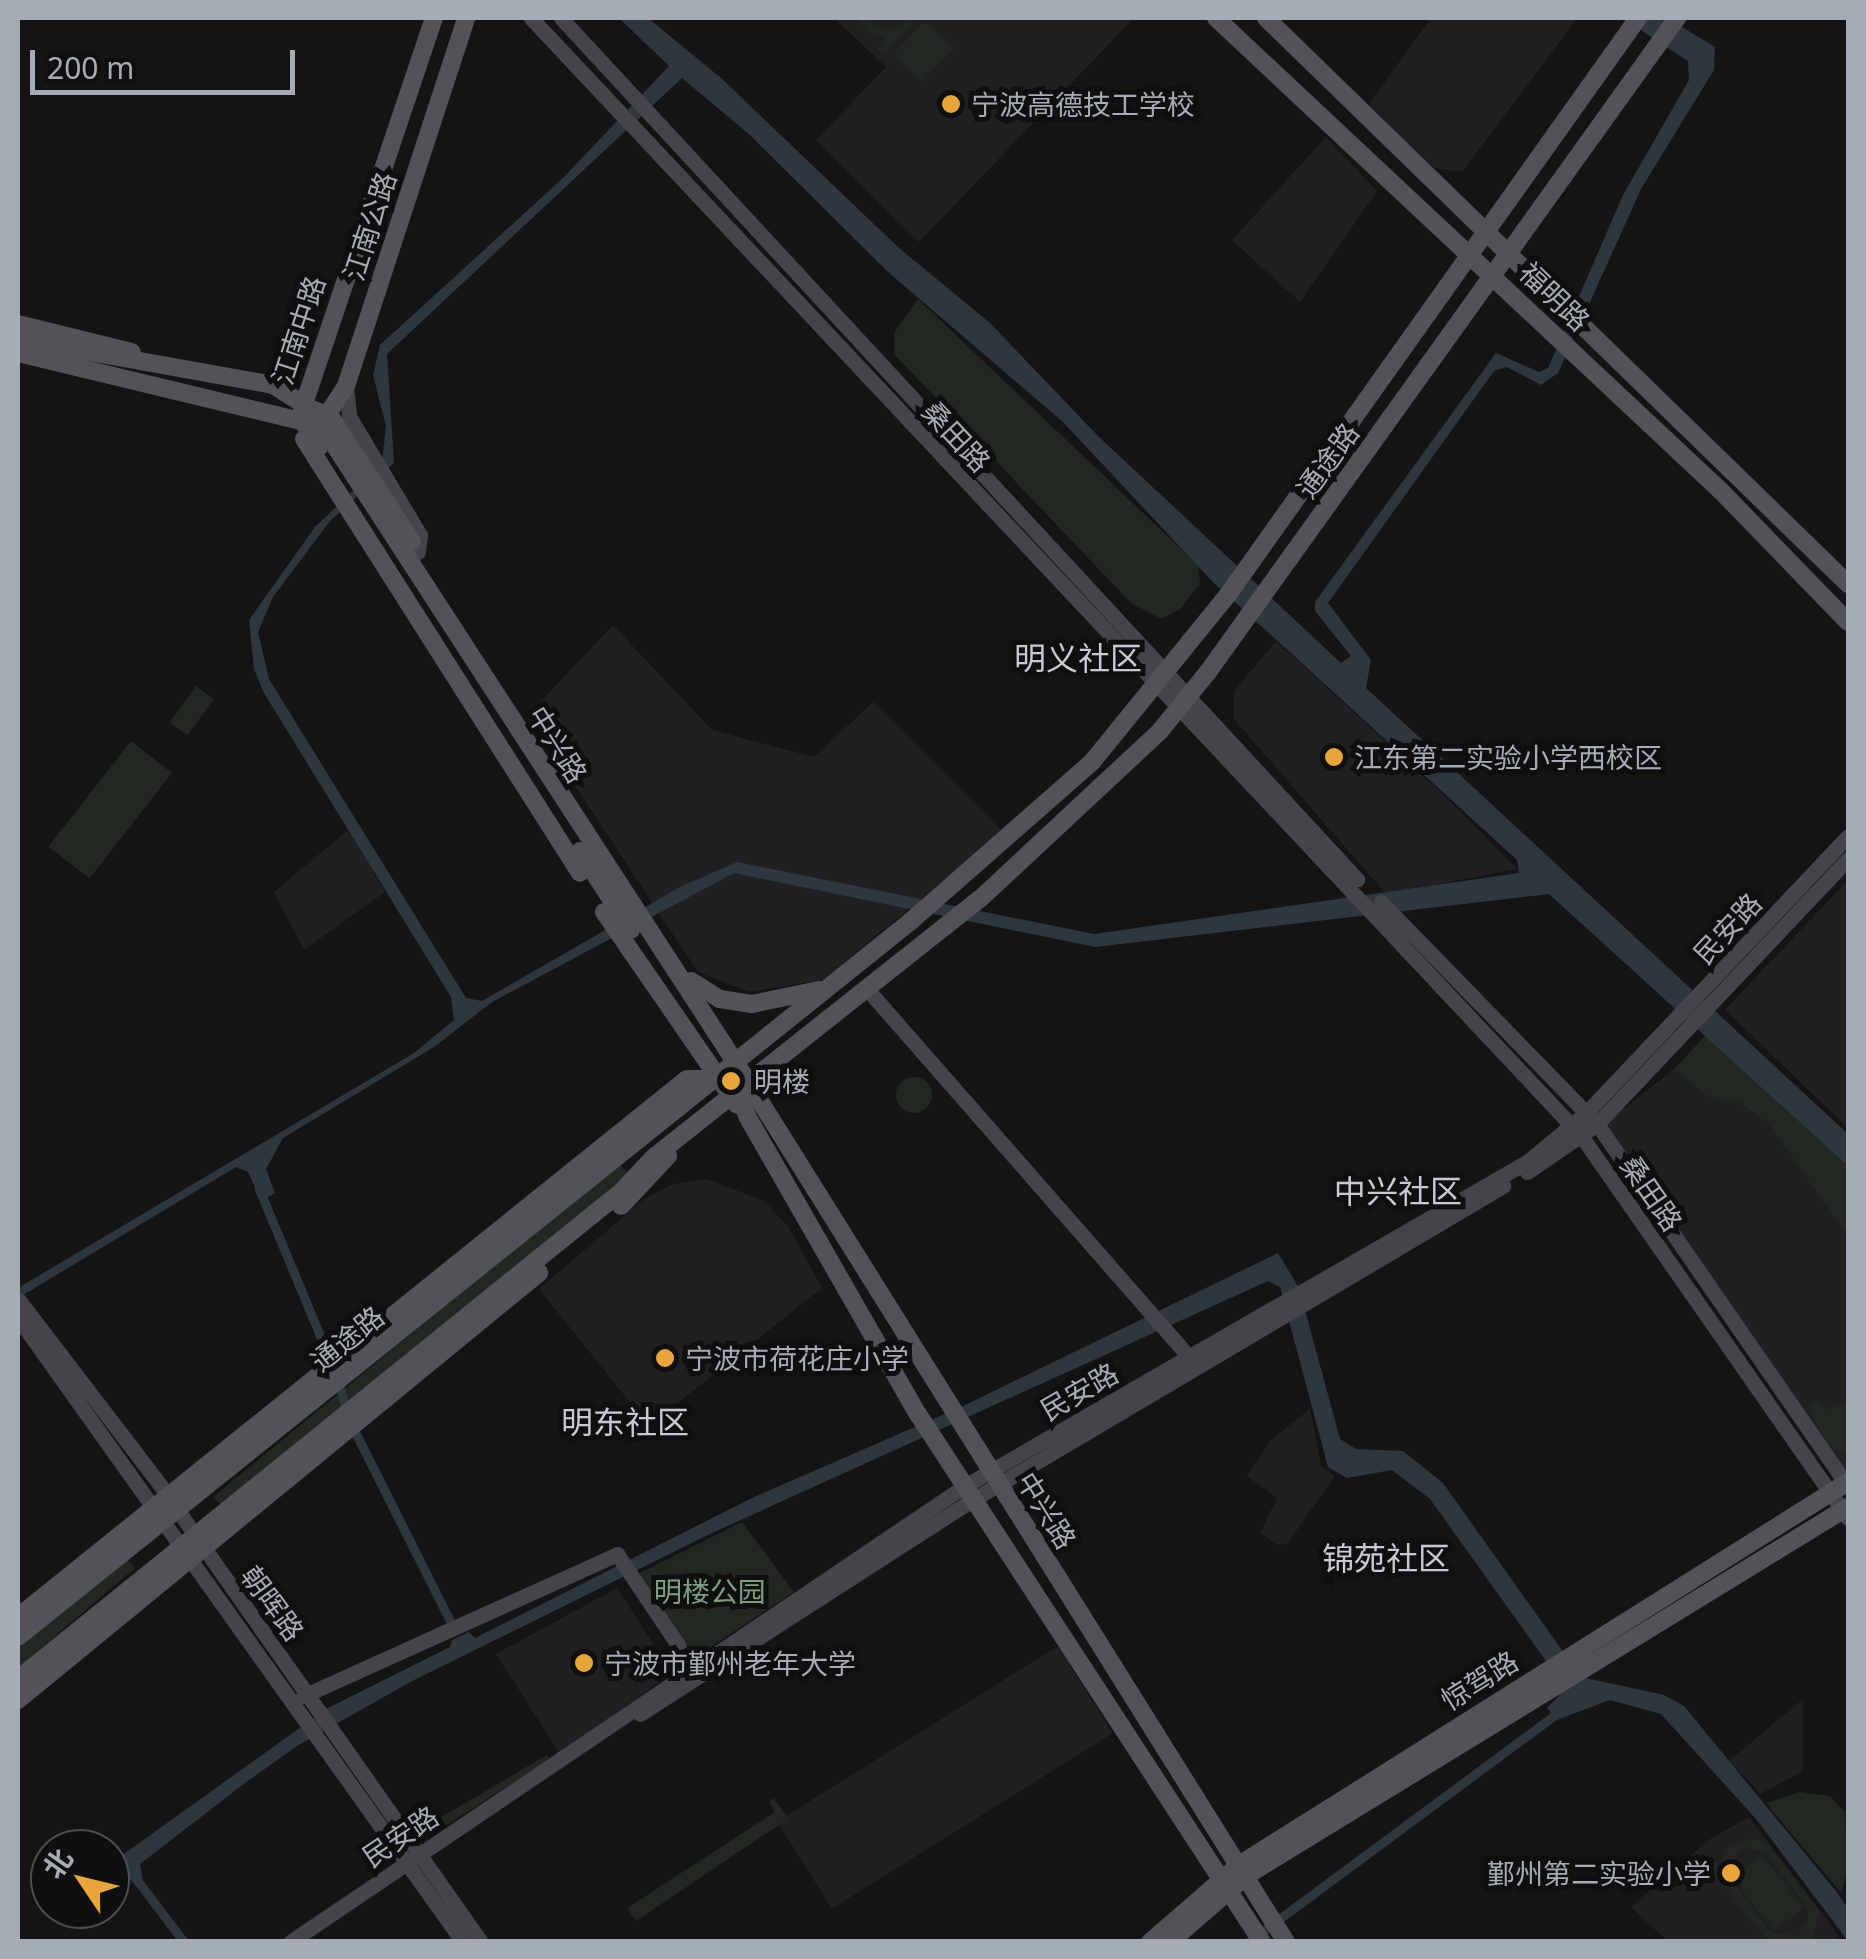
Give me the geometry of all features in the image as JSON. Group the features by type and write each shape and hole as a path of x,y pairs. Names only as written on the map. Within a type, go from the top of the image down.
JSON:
{"main road":[{"name":"江南中路","path":"311,420 434,18"},
{"name":"江南公路","path":"311,420 346,386 466,18"},
{"name":"桑田路","path":"531,18 1354,882 1591,1119 1844,1486 1847,1512"},
{"name":"桑田路","path":"562,18 1163,680"},
{"name":"福明路","path":"1216,18 1582,359 1848,622"},
{"name":"福明路","path":"1266,18 1848,584"},
{"name":"通途路","path":"173,1503 312,1400 351,1359 911,920 1092,762 1163,680 1227,596 1482,231 1638,18"},
{"name":"通途路","path":"18,1678 200,1542 332,1435 374,1391 685,1132 980,899 1185,702 1677,18"},
{"path":"18,324 127,350 157,375"},
{"path":"18,339 157,375 274,414 311,420 362,487"},
{"path":"18,353 157,375 273,385 311,420 418,552 612,892"},
{"path":"18,365 116,385 157,375"},
{"path":"346,386 362,487"},
{"name":"中兴路","path":"362,487 612,892 724,1068 742,1087 918,1414 1262,1942"},
{"name":"民安路","path":"306,1942 415,1859 692,1666 970,1492 1313,1294 1577,1131 1716,986 1848,836"},
{"name":"民安路","path":"1716,986 1848,858"},
{"name":"桑田路","path":"1389,917 1577,1131 1844,1486"},
{"name":"中兴路","path":"652,952 691,981 724,1068 742,1087"},
{"path":"691,981 720,999 752,1004 829,986"},
{"path":"867,989 1195,1362"},
{"name":"中兴路","path":"754,1112 944,1399 1285,1940"},
{"name":"通途路","path":"332,1435 368,1414 646,1185 685,1132"},
{"name":"朝晖路","path":"18,1299 22,1318 183,1555 305,1702"},
{"name":"朝晖路","path":"22,1318 173,1503 330,1738 415,1859 481,1942"},
{"name":"通途路","path":"18,1638 316,1377 351,1359"},
{"name":"惊驾路","path":"1150,1942 1242,1870 1542,1673 1844,1486"},
{"name":"民安路","path":"290,1942 970,1492"},
{"name":"惊驾路","path":"1242,1870 1553,1690 1847,1512"},
{"name":"通途路","path":"18,1617 156,1517"},
{"name":"通途路","path":"18,1700 183,1555"},
{"path":"305,1702 435,1636 618,1555 692,1666"},
{"name":"朝晖路","path":"415,1859 463,1942"},
{"name":"惊驾路","path":"1170,1942 1225,1885"}],"shaded area":[{"path":"619,18 648,18 721,78 899,248 990,323 1098,436 1341,663 1351,656 1315,611 1315,602 1496,353 1539,372 1548,368 1623,195 1689,80 1688,61 1622,18 1667,18 1715,47 1714,70 1641,189 1558,373 1541,385 1507,367 1494,371 1328,603 1371,660 1366,688 1848,1134 1848,1166 1549,894 1095,947 734,873 492,1002 434,1047 283,1138 266,1169 275,1193 261,1201 248,1172 236,1167 18,1298 18,1288 414,1053 454,1020 451,997 264,693 254,669 249,620 315,527 382,463 386,426 373,375 380,345 564,177 669,66","holes":["682,78 750,135 887,271 1063,422 1212,581 1517,860 1519,873 1094,934 737,862 680,887 482,1001 466,998 269,679 258,632 273,597 330,521 394,463 387,354"]},
{"name":"宁波高德技工学校","path":"834,18 1134,18 919,242 816,140 886,67"},
{"path":"1431,18 1577,18 1462,172 1434,168 1369,104"},
{"path":"1326,137 1377,191 1300,302 1232,240"},
{"path":"613,625 712,730 814,757 873,702 1003,832 822,980 749,992 698,972 528,715"},
{"name":"江东第二实验小学西校区","path":"1276,641 1444,795 1517,869 1386,894 1234,719 1234,691"},
{"path":"348,830 385,892 304,950 274,892"},
{"path":"1848,880 1848,1128 1725,1010"},
{"path":"1674,1069 1712,1100 1739,1102 1769,1125 1848,1237 1848,1475 1603,1125"},
{"name":"宁波市荷花庄小学","path":"707,1179 764,1201 788,1226 822,1288 649,1426 539,1289 644,1199 673,1184"},
{"path":"1278,1253 1299,1288 1340,1439 1356,1449 1403,1451 1443,1483 1581,1677 1664,1695 1684,1706 1839,1895 1848,1909 1848,1941 1756,1819 1661,1714 1610,1700 1557,1720 1547,1708 1566,1689 1430,1499 1392,1470 1347,1478 1328,1467 1280,1287 1268,1281 712,1533 414,1680 297,1746 140,1864 143,1880 136,1885 130,1879 130,1850 326,1709 450,1647 452,1640 469,1632 475,1638 754,1497 961,1407"},
{"path":"1310,1409 1321,1466 1335,1476 1287,1544 1277,1545 1260,1533 1277,1498 1247,1476 1270,1441"},
{"name":"宁波市鄞州老年大学","path":"617,1588 672,1673 560,1754 496,1654"},
{"path":"1058,1646 1113,1733 832,1909 777,1821"},
{"path":"1803,1699 1803,1771 1761,1794 1729,1761"},
{"name":"鄞州第二实验小学","path":"1749,1817 1841,1941 1667,1941 1631,1907 1710,1839"}],"green space":[{"path":"858,18 887,30 918,18 883,55 877,49 885,38 868,33"},
{"path":"925,21 954,49 922,82 893,54"},
{"path":"918,299 1198,565 1200,584 1180,609 1162,619 1131,603 894,354 894,333"},
{"path":"196,686 214,699 187,735 170,722"},
{"path":"131,741 172,773 89,879 49,847"},
{"path":"1706,1035 1848,1166 1848,1237 1769,1125 1739,1102 1712,1100 1674,1069"},
{"path":"914,1077 927,1082 932,1095 927,1108 914,1113 901,1108 896,1095 901,1082"},
{"path":"619,1163 629,1174 221,1505 213,1497"},
{"path":"1848,1399 1848,1456 1828,1444 1807,1405 1816,1400 1829,1410"},
{"name":"明楼公园","path":"742,1522 794,1592 694,1658 638,1574"},
{"path":"128,1560 135,1568 18,1668 18,1647"},
{"path":"547,1755 550,1759 436,1832 417,1833 401,1821 433,1822"},
{"path":"1800,1792 1830,1796 1845,1812 1848,1868 1841,1893 1766,1803"},
{"path":"774,1798 788,1819 636,1921 627,1908 775,1812 769,1802"},
{"path":"1755,1838 1770,1847 1819,1911 1812,1941 1768,1941 1706,1864 1713,1859 1720,1866 1729,1846","holes":["1743,1847 1764,1852 1808,1908 1808,1921 1797,1936 1771,1932 1730,1879 1730,1860"]},
{"path":"1762,1854 1804,1908 1774,1931 1732,1877"}],"waterway":[{"path":"259,1189 332,1364"},
{"path":"337,1379 347,1412"},
{"path":"352,1426 455,1631"},
{"path":"1248,1942 1561,1710"},
{"path":"134,1876 184,1942"}],"place":[{"name":"宁波高德技工学校","path":"951,104"},
{"name":"江东第二实验小学西校区","path":"1334,757"},
{"name":"明楼","path":"731,1081"},
{"name":"宁波市荷花庄小学","path":"665,1358"},
{"name":"宁波市鄞州老年大学","path":"584,1663"},
{"name":"鄞州第二实验小学","path":"1731,1873"}],"district":[{"name":"明义社区","path":"1078,658"},
{"name":"中兴社区","path":"1398,1191"},
{"name":"明东社区","path":"625,1422"},
{"name":"锦苑社区","path":"1386,1558"}]}
